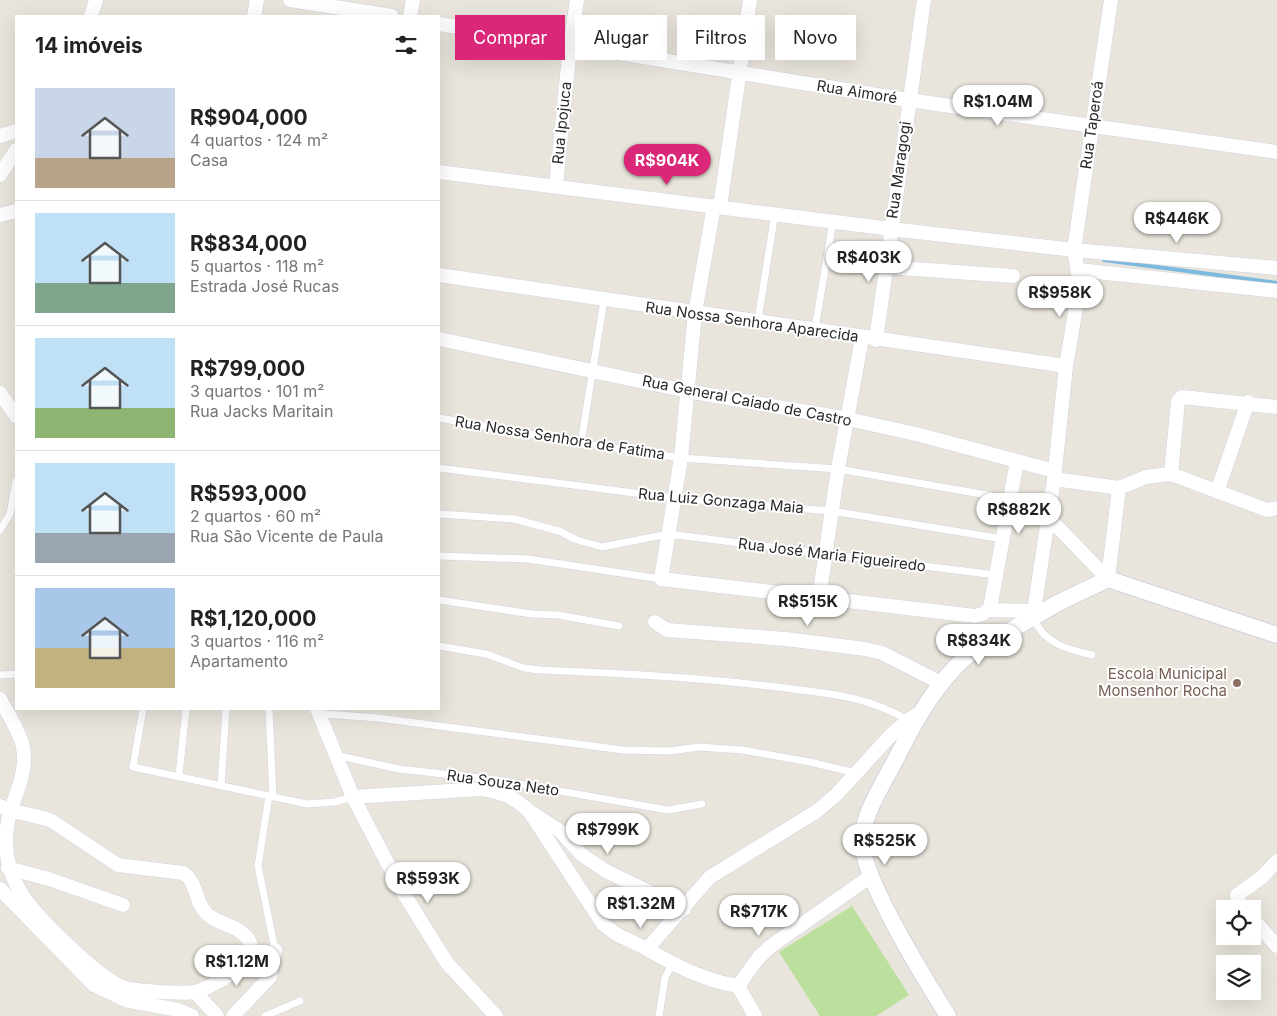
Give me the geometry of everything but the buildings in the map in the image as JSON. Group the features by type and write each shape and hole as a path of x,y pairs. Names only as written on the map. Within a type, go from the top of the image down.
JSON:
{"street":[{"path":"91,15 96,0"},
{"path":"254,15 257,0"},
{"path":"290,0 386,15"},
{"path":"410,15 413,0"},
{"name":"Rua Ipojuca","path":"556,186 570,46 577,0"},
{"path":"750,0 717,206 695,313 680,458 661,579 975,616 984,614 990,606 1017,461"},
{"name":"Rua Maragogi","path":"819,598 838,469 848,419 886,266 908,100 924,0"},
{"name":"Rua Taperoá","path":"1033,614 1054,475 1066,366 1080,284 1074,250 1111,0"},
{"name":"Rua Aimoré","path":"440,24 908,100 1277,152"},
{"path":"0,136 15,131"},
{"path":"0,175 15,152"},
{"path":"440,172 1074,250 1277,268"},
{"path":"0,215 15,211"},
{"path":"886,266 1013,276"},
{"path":"1078,270 1277,291"},
{"name":"Rua Nossa Senhora Aparecida","path":"440,275 695,313 758,320 869,339 1066,366"},
{"name":"Rua General Caiado de Castro","path":"440,339 687,391 848,419 920,435 1017,461 1054,475 1119,488"},
{"path":"0,393 15,415"},
{"path":"1171,474 1180,399 1184,396 1248,402 1277,407"},
{"path":"1217,492 1248,402"},
{"path":"1108,579 1119,488 1146,477 1171,474 1267,510 1277,508"},
{"path":"1048,517 1108,579 1277,634"},
{"path":"647,949 684,909 710,877 817,811 914,716 941,683 968,655 1033,614 1108,579"},
{"path":"990,606 1033,614"},
{"path":"654,622 667,630 786,639 865,649 882,653 941,683"},
{"path":"0,699 22,746 22,778 3,808 8,868 22,894 34,910 105,978 122,987 142,991 195,992 228,976 247,959 250,954 250,941 240,932 206,914 197,898 189,876 173,870 118,866 52,821 42,816 3,808"},
{"path":"323,712 334,754 352,797 402,889 447,963 496,1016"},
{"path":"914,716 864,826 861,839 871,876 902,940 948,1016"},
{"path":"352,797 482,789 497,791 512,797 560,831 582,855 606,871 684,909"},
{"path":"529,810 603,924 616,934 672,964 722,984 738,986"},
{"path":"1238,900 1237,895 1262,878 1277,861"},
{"path":"8,868 49,879 123,905"},
{"path":"738,986 759,957 771,946 871,876"},
{"path":"0,889 94,985 125,1000 178,1010 192,1016"},
{"path":"1261,928 1277,946"},
{"path":"233,1016 270,977 275,950"},
{"path":"738,986 755,1016"},
{"path":"195,992 217,1016"}],"lane":[{"path":"758,320 775,213"},
{"path":"814,329 833,221"},
{"path":"581,443 591,371 604,300"},
{"name":"Rua Nossa Senhora de Fatima","path":"440,418 680,458 838,469 1011,499"},
{"name":"Rua Luiz Gonzaga Maia","path":"440,468 674,498 832,511 1003,539"},
{"path":"0,530 10,514 15,486"},
{"name":"Rua José Maria Figueiredo","path":"440,514 514,519 559,531 577,540 602,547 668,534 996,575"},
{"path":"440,556 528,559 661,579"},
{"path":"440,600 532,614 558,615 619,626"},
{"path":"1033,614 1041,632 1055,644 1092,655"},
{"path":"440,646 486,654 524,668 540,670 706,679 847,696 914,716"},
{"path":"0,675 15,674"},
{"path":"142,710 133,767 179,775 307,804 334,802 352,797"},
{"path":"179,775 186,710"},
{"path":"221,786 226,710"},
{"path":"269,710 271,796 258,866 275,950"},
{"path":"323,712 623,750 669,751 699,747 742,750 810,762 857,773"},
{"name":"Rua Souza Neto","path":"334,754 399,769 497,780 668,810 702,804"},
{"path":"247,959 273,966"},
{"path":"659,1016 665,978 672,964"},
{"path":"265,1016 300,1001"}],"green space":[{"path":"852,906 909,995 876,1016 820,1016 779,952"}],"waterway":[{"path":"1104,260 1277,283"}],"place":[{"name":"Escola Municipal Monsenhor Rocha","path":"1237,683"}]}
